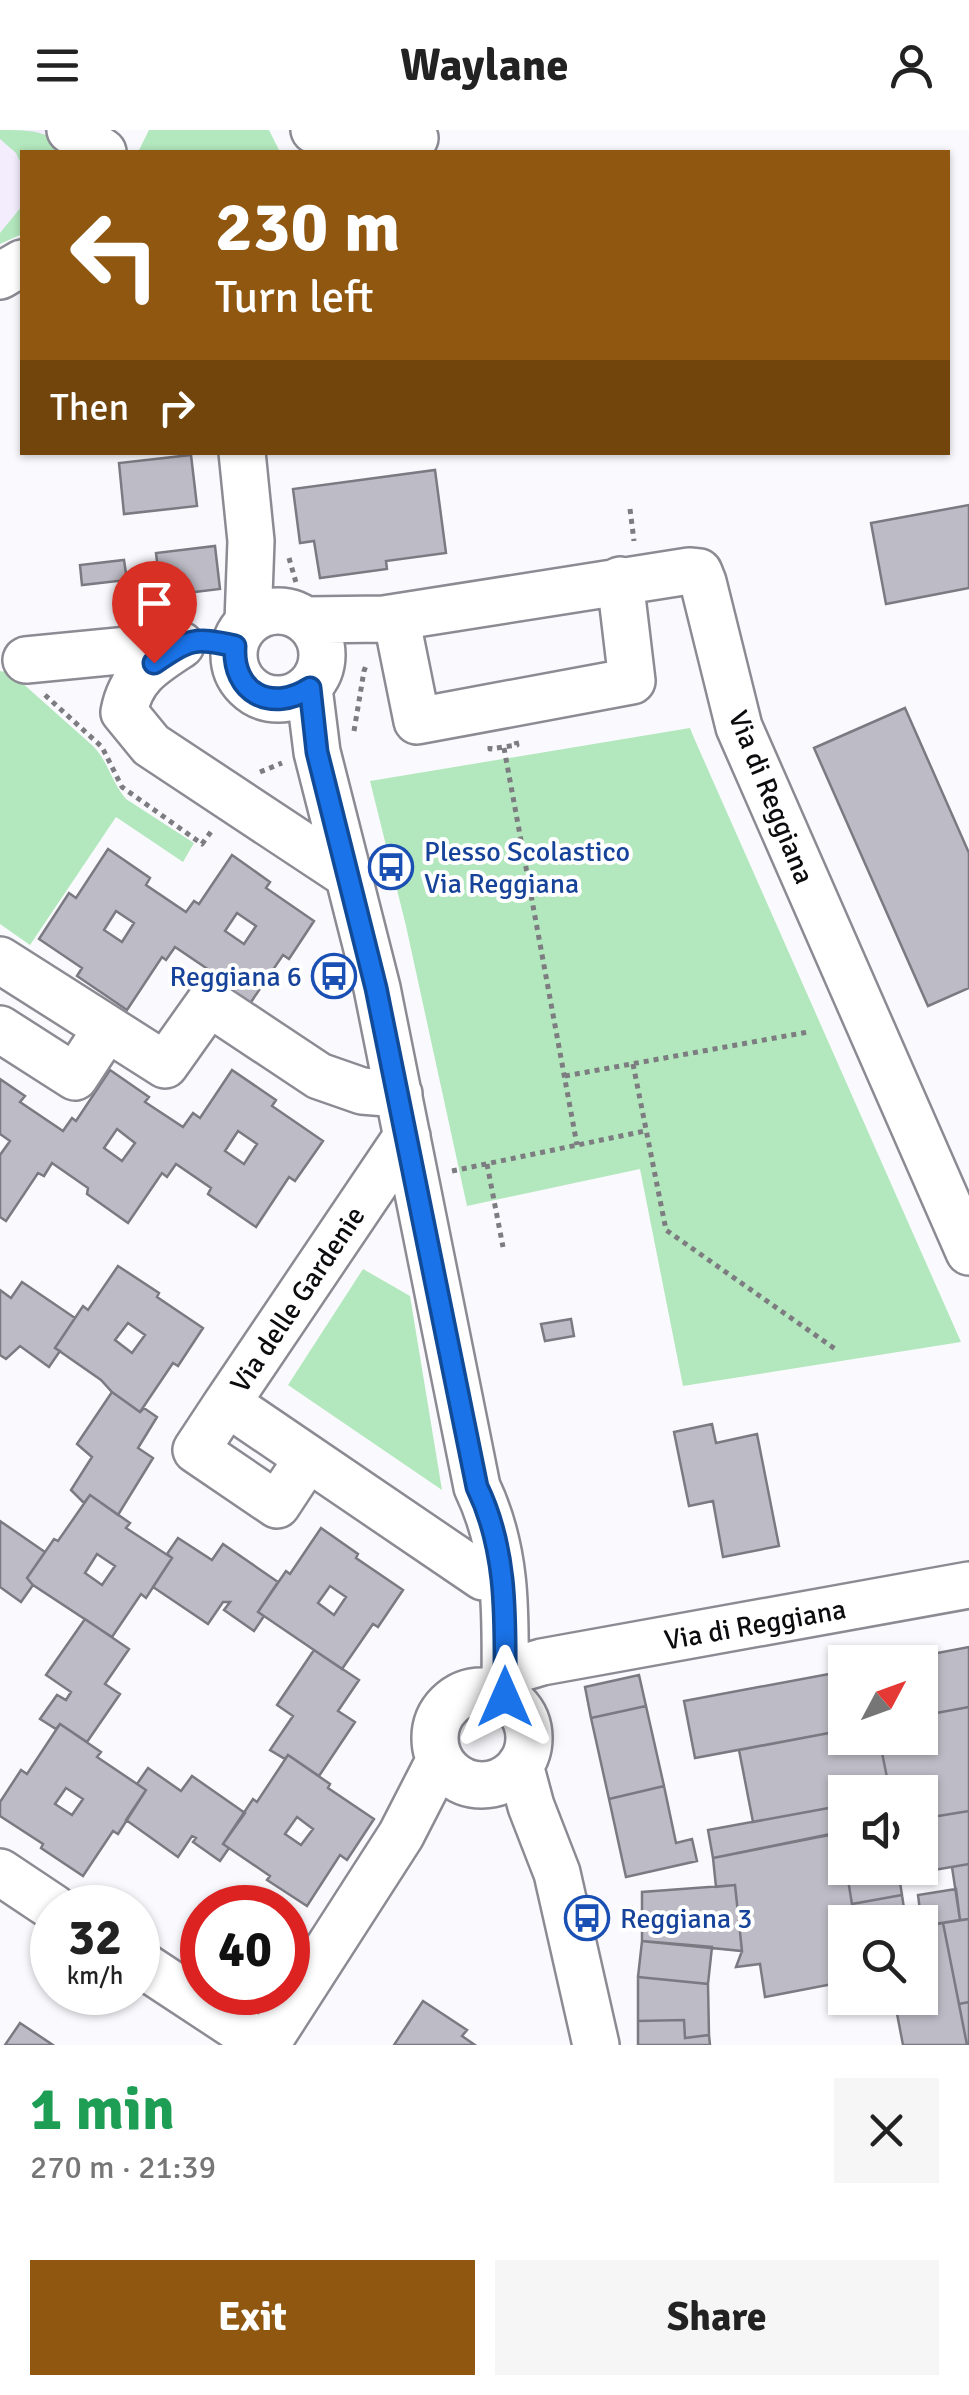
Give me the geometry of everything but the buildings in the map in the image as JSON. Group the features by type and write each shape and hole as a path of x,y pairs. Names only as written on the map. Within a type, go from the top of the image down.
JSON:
{"street":[{"path":"70,130 100,150"},
{"path":"314,130 344,136 415,140"},
{"path":"242,455 251,541 268,625"},
{"name":"Via di Reggiana","path":"26,660 181,645 268,625 390,618 620,580 699,572 739,727 969,1252"},
{"path":"390,618 417,721 632,681 620,580"},
{"name":"Via di Reggiana","path":"301,683 390,618"},
{"path":"268,625 234,660 246,686 257,694 301,683"},
{"path":"268,625 320,640 301,683 361,920 403,1115 477,1487 476,1518 492,1572 526,1632 509,1689"},
{"path":"181,645 154,663 131,695 122,733 124,747 144,772 361,920"},
{"path":"131,695 145,700 160,719 283,802 343,855"},
{"path":"0,960 165,1065 209,1003 319,1076 362,1091 403,1115"},
{"path":"0,1029 76,1077 107,1028"},
{"name":"Via delle Gardenie","path":"403,1115 227,1404 492,1572"},
{"path":"459,1775 488,1784 502,1780 520,1765 528,1744 509,1689 478,1665 492,1572"},
{"name":"Via di Reggiana","path":"509,1689 969,1586"},
{"path":"509,1689 449,1704 440,1716 435,1738 459,1775 520,1844 537,1872 548,1902 578,2045"},
{"path":"520,1765 530,1806 558,1873 596,2045"},
{"path":"160,1976 265,2045 401,1835 459,1775"},
{"path":"0,1872 30,1892"}],"path":[{"path":"504,748 578,1145"},
{"path":"565,1076 808,1032"},
{"path":"633,1064 666,1230 838,1351"},
{"path":"415,1181 645,1131"},
{"path":"488,1164 503,1247"}],"shaded area":[{"path":"0,130 64,130 20,150 20,235 0,244"}],"green space":[{"path":"0,130 21,130 55,139 69,150 20,150 20,161 0,139"},
{"path":"149,130 269,130 279,150 139,150"},
{"path":"20,208 20,235 0,244 0,233"},
{"path":"0,671 11,673 93,746 126,799 194,843 183,862 116,817 30,945 0,924"},
{"path":"690,728 961,1342 683,1386 640,1169 467,1206 370,781"},
{"path":"363,1269 410,1296 442,1490 288,1385"}],"place":[{"name":"Plesso Scolastico Via Reggiana","path":"391,867"},
{"name":"Reggiana 6","path":"334,976"},
{"name":"Reggiana 3","path":"587,1918"}],"route":[{"path":"154,663 193,640 212,640 235,646 238,674 257,694 284,700 310,688 317,752 376,988 477,1487 486,1505 502,1566 506,1602 505,1697"}]}
